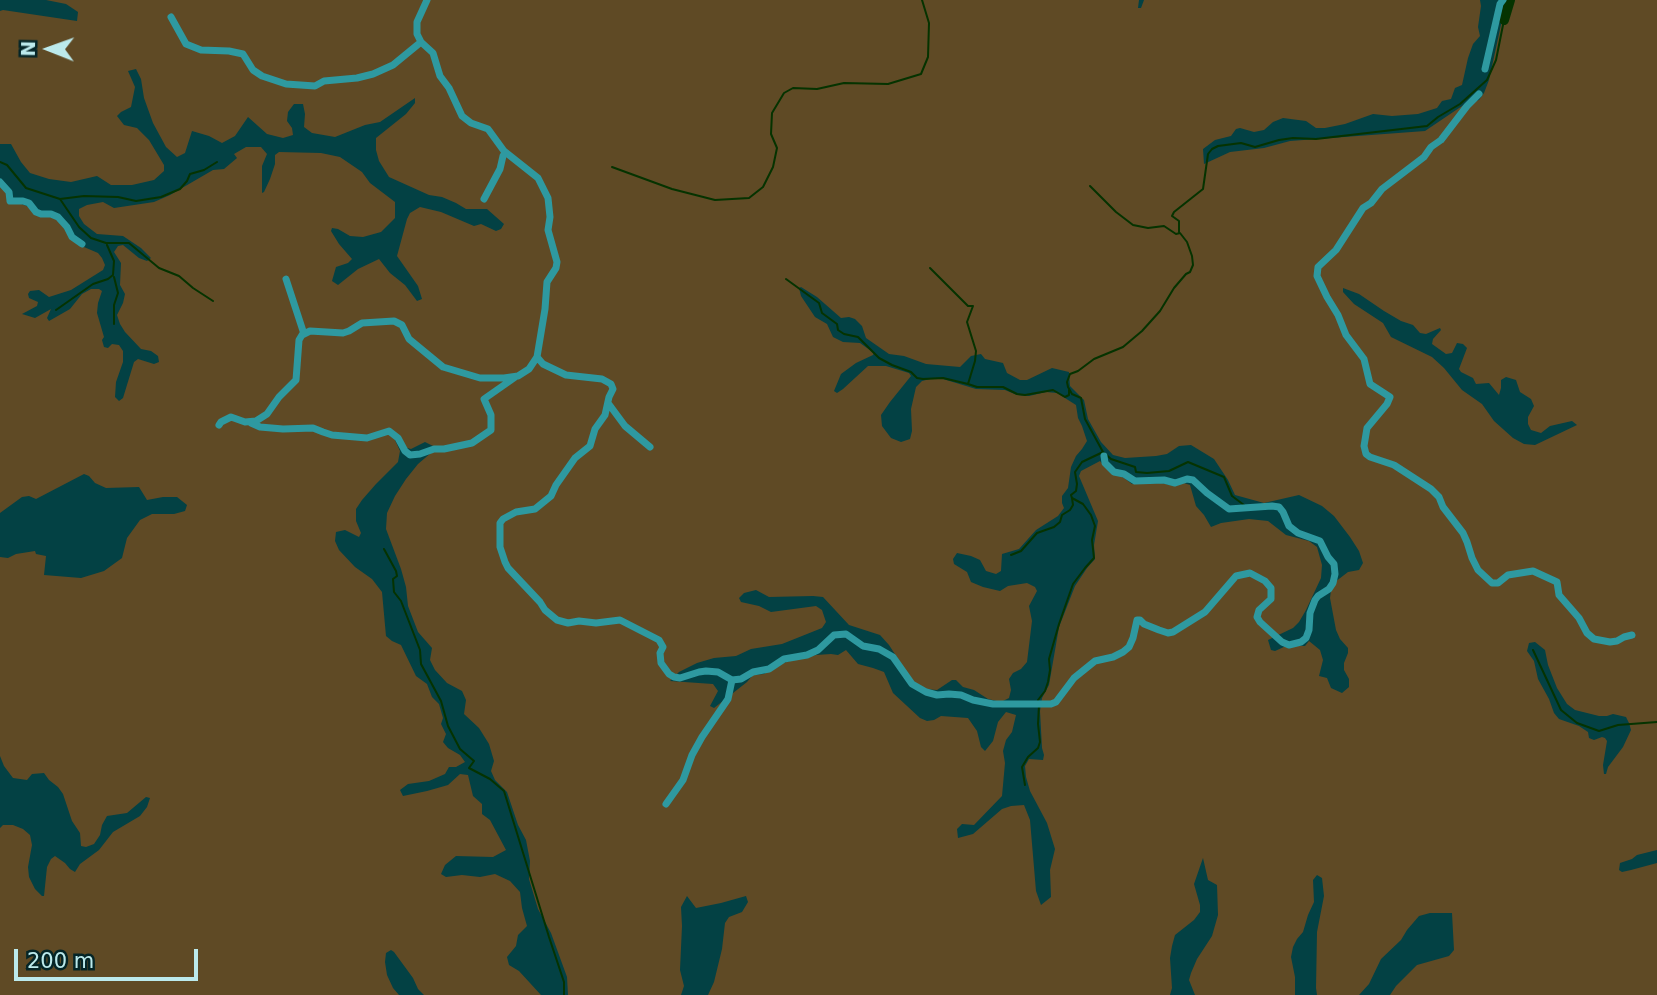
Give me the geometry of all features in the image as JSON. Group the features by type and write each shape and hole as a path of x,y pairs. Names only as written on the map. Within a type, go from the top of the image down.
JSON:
{"street":[{"path":"219,425 231,417 260,427 313,428 332,435 367,438 389,431 398,438 410,455 472,443 491,430 491,415 484,399 529,369 537,357 547,282 557,262 548,230 550,207 545,190 541,181 505,153 488,129 471,123 462,116 449,88 440,76 433,52 421,42 417,34 417,22 426,0"},
{"path":"1485,69 1503,0"},
{"path":"171,17 186,44 201,50 243,54 253,70 286,84 315,86 324,81 373,74 393,65 421,42"},
{"path":"1479,94 1424,157 1382,189 1371,203 1363,208 1336,250 1318,267 1317,276 1346,335 1364,359 1370,384 1390,397 1367,428 1364,446 1366,454 1394,466 1432,489 1463,533 1478,570 1492,583 1498,583 1508,575 1533,571 1557,582 1559,594 1594,639 1610,642 1632,635"},
{"path":"484,199 505,153"},
{"path":"0,182 9,192 10,201 29,203 36,212 58,217 72,237 82,244"},
{"path":"286,279 304,334"},
{"path":"249,422 267,414 296,380 299,340 304,334 315,331 343,333 362,323 394,321 402,325 409,340 447,370 480,378 517,376"},
{"path":"537,357 542,364 566,375 602,379 609,382 613,389 606,415 595,429 590,446 575,458 546,502 535,509 510,515 499,523 500,547 505,562 545,610 557,620 596,624 615,620 625,622 659,640 663,647 660,653 662,663 674,677 685,677 699,672 718,672 732,680 741,680 784,659 818,650 834,635 846,634 863,646 880,649 892,657 912,684 926,692 961,695 993,704 1051,704 1056,702 1074,678 1095,661 1113,657 1129,647 1137,621 1140,620 1159,631 1173,632 1205,612 1236,576 1250,573 1265,581 1271,589 1271,599 1259,610 1257,617 1260,622 1289,645 1306,638 1315,600 1329,589 1335,573 1334,564 1320,541 1298,533 1289,526 1279,507 1229,509 1193,480 1175,483 1164,480 1135,481 1124,474 1114,472 1105,463 1104,456"},
{"path":"608,403 625,426 650,447"},
{"path":"666,804 683,780 692,755 727,699 732,680"}],"shaded area":[{"path":"46,0 1139,0 1138,8 1141,8 1144,0 1480,0 1480,36 1473,44 1462,85 1455,88 1451,99 1442,101 1437,108 1418,114 1373,114 1325,128 1316,128 1306,121 1283,118 1264,130 1254,132 1240,128 1231,136 1215,140 1203,149 1204,164 1230,152 1264,148 1290,141 1425,131 1465,104 1479,100 1484,93 1502,20 1512,0 1657,0 1657,850 1620,863 1619,870 1622,872 1657,863 1657,995 1390,995 1417,965 1449,956 1454,950 1452,913 1430,913 1419,916 1401,940 1381,959 1369,984 1359,995 1317,995 1317,932 1324,896 1322,878 1317,875 1313,880 1314,902 1291,957 1295,995 1195,995 1189,980 1191,973 1212,936 1218,915 1217,885 1208,880 1203,858 1194,884 1200,912 1175,935 1170,958 1170,995 708,995 722,949 725,923 729,917 742,912 748,902 746,896 696,908 687,896 681,907 680,970 684,986 681,995 568,995 567,977 551,933 538,909 529,879 530,861 526,840 507,792 495,780 491,771 494,761 489,744 479,728 464,714 466,700 462,691 447,683 435,670 430,660 432,648 418,632 408,606 401,569 386,529 387,513 406,479 432,452 433,446 425,442 411,449 407,448 400,438 395,440 400,451 398,462 356,509 356,521 361,533 359,537 345,530 336,532 335,541 339,550 355,567 372,579 382,592 386,636 401,645 416,676 427,684 432,697 439,704 443,718 441,724 446,734 443,742 465,762 449,767 445,774 429,781 408,784 400,790 403,796 427,791 448,785 460,774 468,775 473,796 482,804 482,814 490,820 506,850 493,857 456,856 445,865 441,874 446,877 480,877 495,874 510,881 520,892 527,926 518,935 516,946 507,957 509,965 519,971 541,995 424,995 391,950 386,953 387,975 399,995 0,995 0,828 3,825 13,825 30,835 32,845 29,877 35,889 44,896 47,867 51,859 55,856 75,872 80,864 99,850 113,832 140,816 150,798 146,797 127,813 107,816 94,844 81,846 80,833 58,787 44,773 32,774 27,780 13,778 4,766 0,756 0,557 8,558 35,551 36,554 46,556 44,575 81,578 104,571 122,558 127,538 140,520 152,514 185,511 187,505 177,497 147,500 139,487 106,488 84,474 36,499 22,497 0,513 0,186 19,203 56,218 77,244 98,253 102,258 105,265 103,270 71,290 49,297 39,290 30,291 29,298 38,302 37,306 22,314 35,318 51,309 47,318 49,321 70,309 82,294 91,289 102,291 97,313 104,347 119,345 123,351 123,362 116,382 115,397 119,401 123,398 134,362 138,359 154,364 159,362 158,356 141,349 120,324 117,315 125,294 120,285 121,263 114,252 118,246 123,245 139,258 147,261 151,258 123,236 97,234 84,224 79,216 79,209 87,205 103,202 114,208 154,202 213,170 224,169 237,158 234,154 246,147 261,147 267,154 262,166 262,193 270,179 275,155 279,152 321,153 340,157 362,172 370,183 395,202 395,218 381,232 363,237 350,236 332,228 331,231 339,244 352,259 336,267 332,281 338,285 358,269 379,259 417,301 422,299 418,286 397,256 410,213 420,207 441,212 474,226 481,224 496,231 504,224 487,209 466,209 389,177 379,161 376,138 406,114 415,103 415,98 380,122 335,137 312,133 304,127 303,104 294,104 288,112 287,121 293,135 283,138 267,134 248,117 235,136 222,143 192,131 185,153 177,157 166,147 153,123 136,69 128,71 135,87 131,107 117,116 124,125 137,128 149,140 164,165 164,171 154,180 132,185 111,185 97,176 71,182 30,173 11,144 0,144 0,11 77,21 78,12 66,4","holes":["799,288 817,297 841,318 855,319 862,326 866,338 889,354 926,364 960,367 971,356 981,354 985,359 1003,363 1007,373 1020,380 1027,380 1052,368 1069,372 1070,386 1084,400 1088,419 1101,442 1113,455 1125,458 1156,456 1167,454 1179,446 1191,445 1214,459 1235,495 1264,503 1299,495 1322,506 1334,516 1350,537 1363,563 1359,570 1348,572 1335,582 1330,598 1336,630 1348,648 1344,670 1349,679 1349,687 1342,693 1331,688 1327,678 1319,676 1323,660 1320,650 1309,641 1305,646 1286,646 1275,651 1271,650 1268,640 1293,628 1306,610 1321,578 1322,565 1317,547 1309,541 1286,535 1268,521 1249,519 1211,527 1196,506 1190,485 1132,484 1107,469 1100,461 1081,471 1079,476 1098,521 1095,559 1075,586 1059,627 1049,685 1042,698 1040,711 1043,760 1029,759 1025,766 1030,791 1047,823 1055,849 1050,870 1051,897 1041,905 1036,891 1030,820 1024,805 1002,809 973,834 958,838 957,829 962,824 974,825 1002,796 1005,763 1003,751 1016,715 1006,712 998,722 993,741 985,751 968,718 941,716 927,721 920,718 893,693 884,672 858,664 846,650 838,655 816,655 793,660 777,665 764,674 753,675 714,708 710,706 718,691 713,684 670,681 679,672 697,663 782,644 822,628 826,622 822,610 816,606 771,612 741,602 739,598 744,593 756,590 769,597 823,597 849,625 880,635 913,682 924,689 937,690 956,680 963,687 1001,702 1009,698 1009,679 1027,662 1032,621 1029,606 1037,591 1035,587 1027,583 1008,586 1000,591 983,587 971,582 967,572 954,564 953,559 957,553 971,556 980,560 986,571 996,574 1001,571 1002,554 1019,549 1036,530 1058,516 1064,508 1062,496 1068,488 1071,467 1087,441 1076,405 1057,393 1017,395 1005,390 976,389 943,379 930,379 922,381 916,387 911,409 910,439 901,442 891,438 882,426 881,415 911,376 886,366 868,366 843,389 837,393 834,391 841,374 874,353 860,343 843,342 833,337 827,324 815,317 801,296","1343,288 1359,294 1401,321 1413,325 1420,333 1426,334 1440,328 1432,344 1446,354 1452,353 1457,343 1463,344 1467,348 1459,369 1473,378 1476,384 1489,383 1499,395 1501,380 1506,377 1516,380 1520,392 1531,399 1534,406 1528,417 1531,430 1541,433 1550,426 1572,421 1577,425 1535,445 1524,444 1513,438 1494,421 1482,404 1462,390 1432,357 1391,337 1383,323 1354,304 1343,292","1535,642 1545,650 1557,688 1567,704 1575,710 1599,716 1613,714 1626,717 1631,730 1606,774 1603,765 1607,741 1602,737 1594,740 1589,738 1588,732 1559,719 1554,713 1538,679 1534,661 1527,651 1529,643"]}],"waterway":[{"path":"612,167 672,189 715,200 749,198 763,187 773,167 777,148 771,134 772,113 784,93 793,88 817,89 844,83 888,84 921,74 928,57 929,23 922,0"},
{"path":"1504,20 1510,0"},
{"path":"1179,232 1179,221 1172,216 1203,189 1208,154 1212,149 1241,143 1255,147 1293,138 1316,139 1427,126 1460,104 1487,80 1496,60 1504,20"},
{"path":"0,162 7,165 26,188 60,199 84,196 118,197 136,201 161,197 180,189 190,174 217,162"},
{"path":"1090,186 1133,225 1148,228 1164,226 1176,234 1180,233 1187,242 1193,265 1142,331 1123,347 1094,359 1070,374 1068,387 1072,394 1081,398 1085,419 1103,452 1111,459 1135,467 1136,472 1147,473 1169,471 1188,462 1224,477 1232,496 1244,505"},
{"path":"60,199 79,227 91,238 106,243 129,243 159,268 179,276 213,301"},
{"path":"56,310 93,284 113,275 114,261 107,245"},
{"path":"930,268 968,306 973,306 967,322 976,351 968,384"},
{"path":"114,277 118,293 114,305 114,324"},
{"path":"786,279 819,303 822,313 837,324 838,330 858,337 879,358 911,372 917,378 943,378 977,387 1003,387 1025,395 1053,390 1065,397 1069,395 1069,390"},
{"path":"1038,700 1048,682 1049,659 1073,584 1094,558 1092,540 1095,526 1091,515 1083,504 1071,495 1076,491 1075,472 1082,462 1103,452"},
{"path":"1011,555 1021,551 1037,533 1060,522 1062,515 1073,505 1072,498"},
{"path":"384,549 396,571 397,576 393,579 394,592 401,601 420,650 421,664 441,701 448,726 460,749 474,761 469,768 490,779 504,791 564,982 564,995"},
{"path":"1533,650 1561,710 1577,723 1599,731 1618,725 1657,722"},
{"path":"1025,785 1022,767 1040,742 1039,705"}]}
